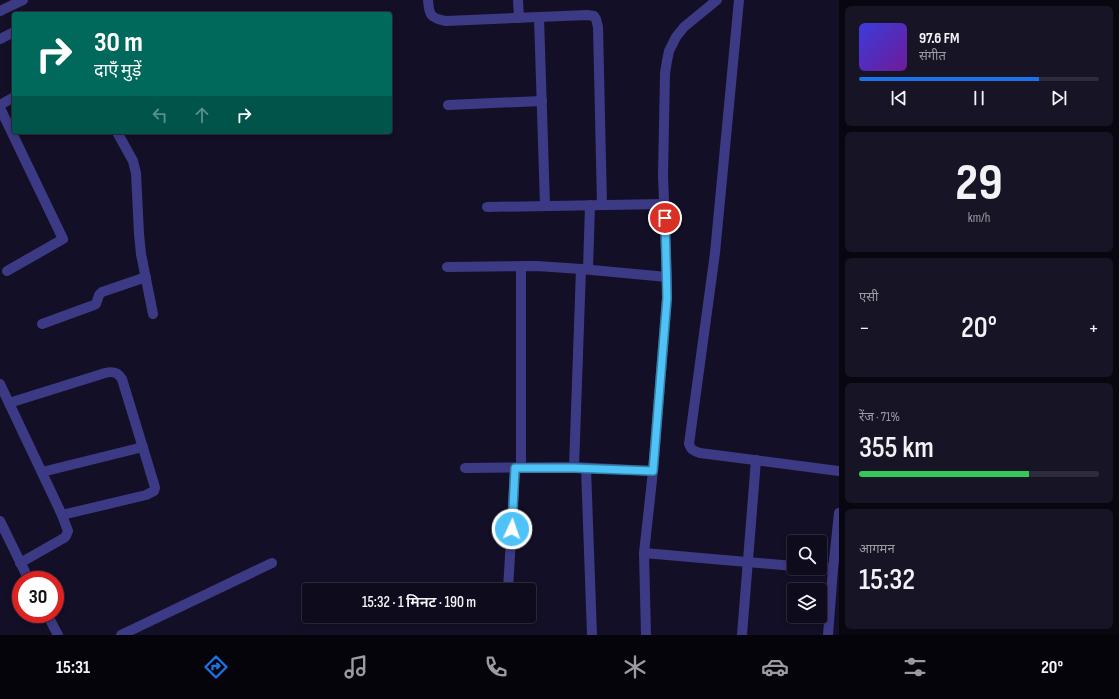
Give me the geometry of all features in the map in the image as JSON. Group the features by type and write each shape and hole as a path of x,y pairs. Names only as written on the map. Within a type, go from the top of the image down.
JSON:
{"street":[{"path":"0,11 23,0"},
{"path":"428,0 430,15 436,19 446,21 594,16 598,27 602,205"},
{"path":"518,0 519,18"},
{"path":"646,635 644,553 653,471 667,276 663,176 665,73 669,51 676,37 684,27 718,0"},
{"path":"739,0 715,253 689,444 691,449 700,453 839,471"},
{"path":"539,17 545,206"},
{"path":"0,39 12,33"},
{"path":"12,98 0,106 12,132"},
{"path":"448,105 542,101"},
{"path":"7,271 63,240 13,134"},
{"path":"118,134 133,161 136,173 141,254 153,314"},
{"path":"487,207 664,204"},
{"path":"574,468 590,205"},
{"path":"509,583 518,468 521,266"},
{"path":"447,267 537,266 667,276"},
{"path":"42,324 96,304 102,292 146,278"},
{"path":"9,404 105,373 114,372 120,375 122,379 154,484 154,491 146,495 62,515"},
{"path":"0,384 68,529 66,536 20,563"},
{"path":"42,472 142,447"},
{"path":"742,635 756,460"},
{"path":"465,468 586,468 653,471"},
{"path":"586,468 592,635"},
{"path":"828,635 839,513"},
{"path":"0,521 24,571"},
{"path":"644,553 787,565"},
{"path":"123,635 272,563"},
{"path":"827,569 833,569"},
{"path":"52,623 58,635"}],"route":[{"path":"512,529 515,468 574,468 653,471 667,298 665,218"}]}
